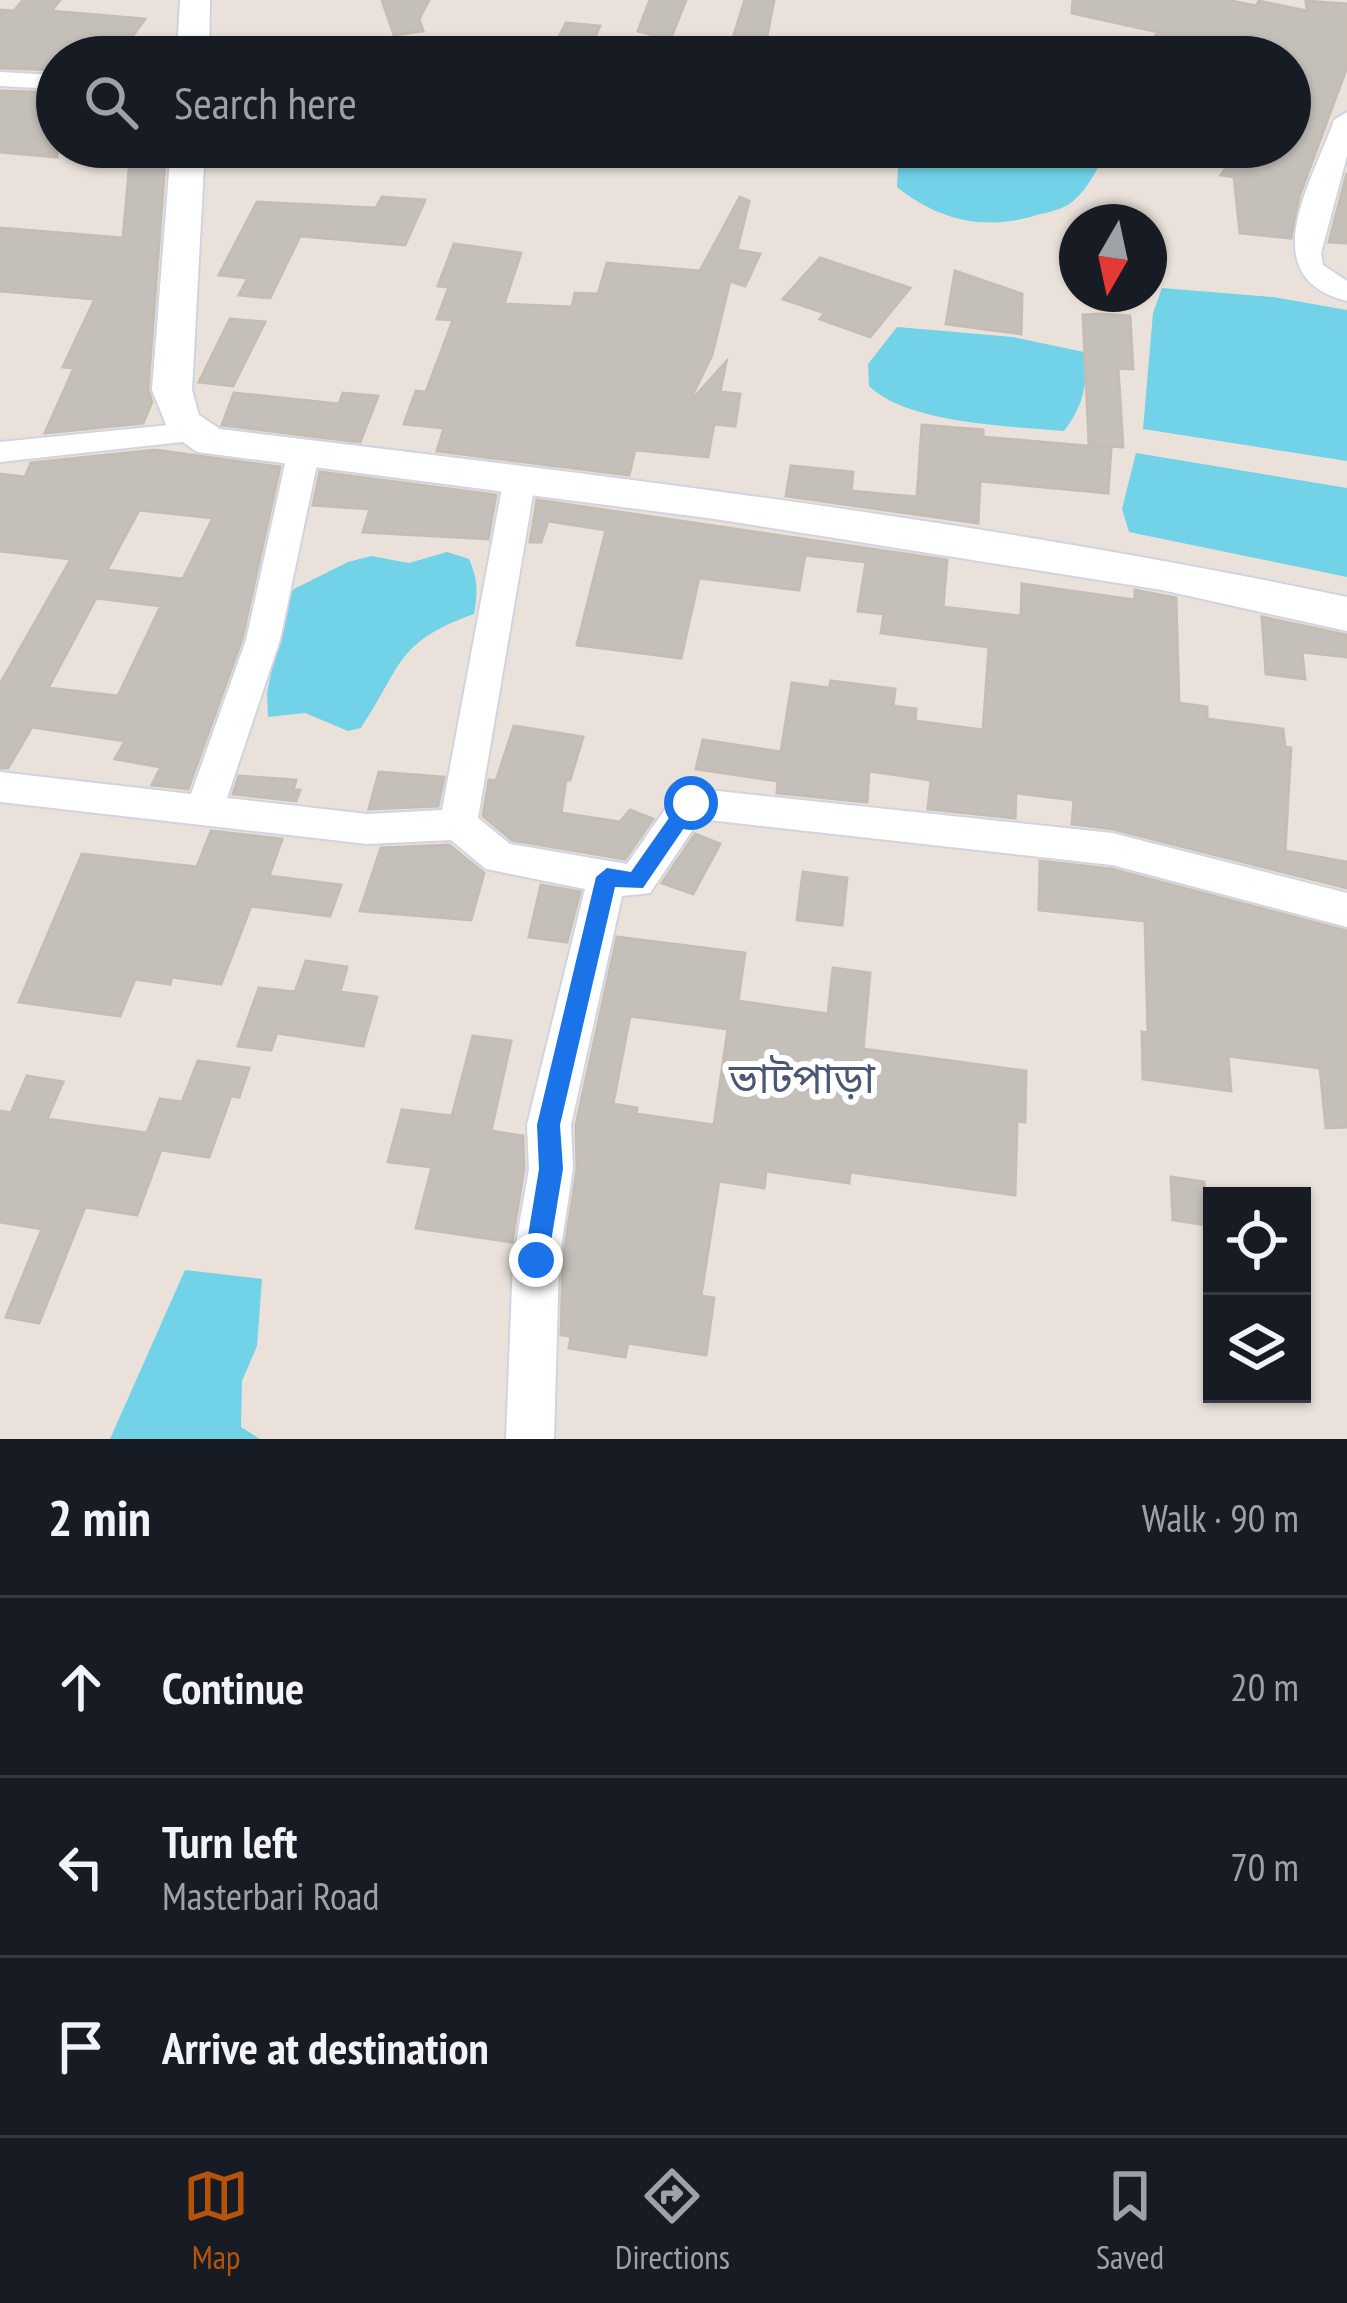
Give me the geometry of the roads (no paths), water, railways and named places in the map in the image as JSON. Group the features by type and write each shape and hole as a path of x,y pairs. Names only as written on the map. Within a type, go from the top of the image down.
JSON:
{"street":[{"path":"194,36 195,0"},
{"path":"0,79 36,81"},
{"path":"1347,121 1307,242 1308,264 1320,278 1347,292"},
{"path":"187,168 172,390 176,412 188,433"},
{"path":"0,452 188,433 212,442 715,504 1115,566 1347,614"},
{"path":"204,812 263,640 303,455"},
{"path":"458,824 519,483"},
{"path":"0,787 367,829 458,824 500,858 636,882 691,803 1112,849 1347,910"},
{"path":"530,1439 536,1260 551,1169 549,1125 607,877"}],"water":[{"path":"898,168 1096,168 1069,204 1018,220 964,220 913,199 897,187"},
{"path":"1167,288 1273,297 1347,310 1347,461 1143,429 1153,313 1167,312"},
{"path":"897,327 1013,337 1084,352 1085,384 1076,412 1064,431 961,421 886,399 869,386 868,364"},
{"path":"1136,453 1347,488 1347,577 1129,532 1122,509"},
{"path":"447,552 469,559 476,586 474,614 448,624 415,646 361,728 348,731 305,713 268,717 267,693 286,599 294,589 371,556 409,563"},
{"path":"185,1270 262,1279 257,1346 242,1381 241,1427 260,1439 110,1439"}],"district":[{"name":"ভাটপাড়া","path":"802,1077"}]}
